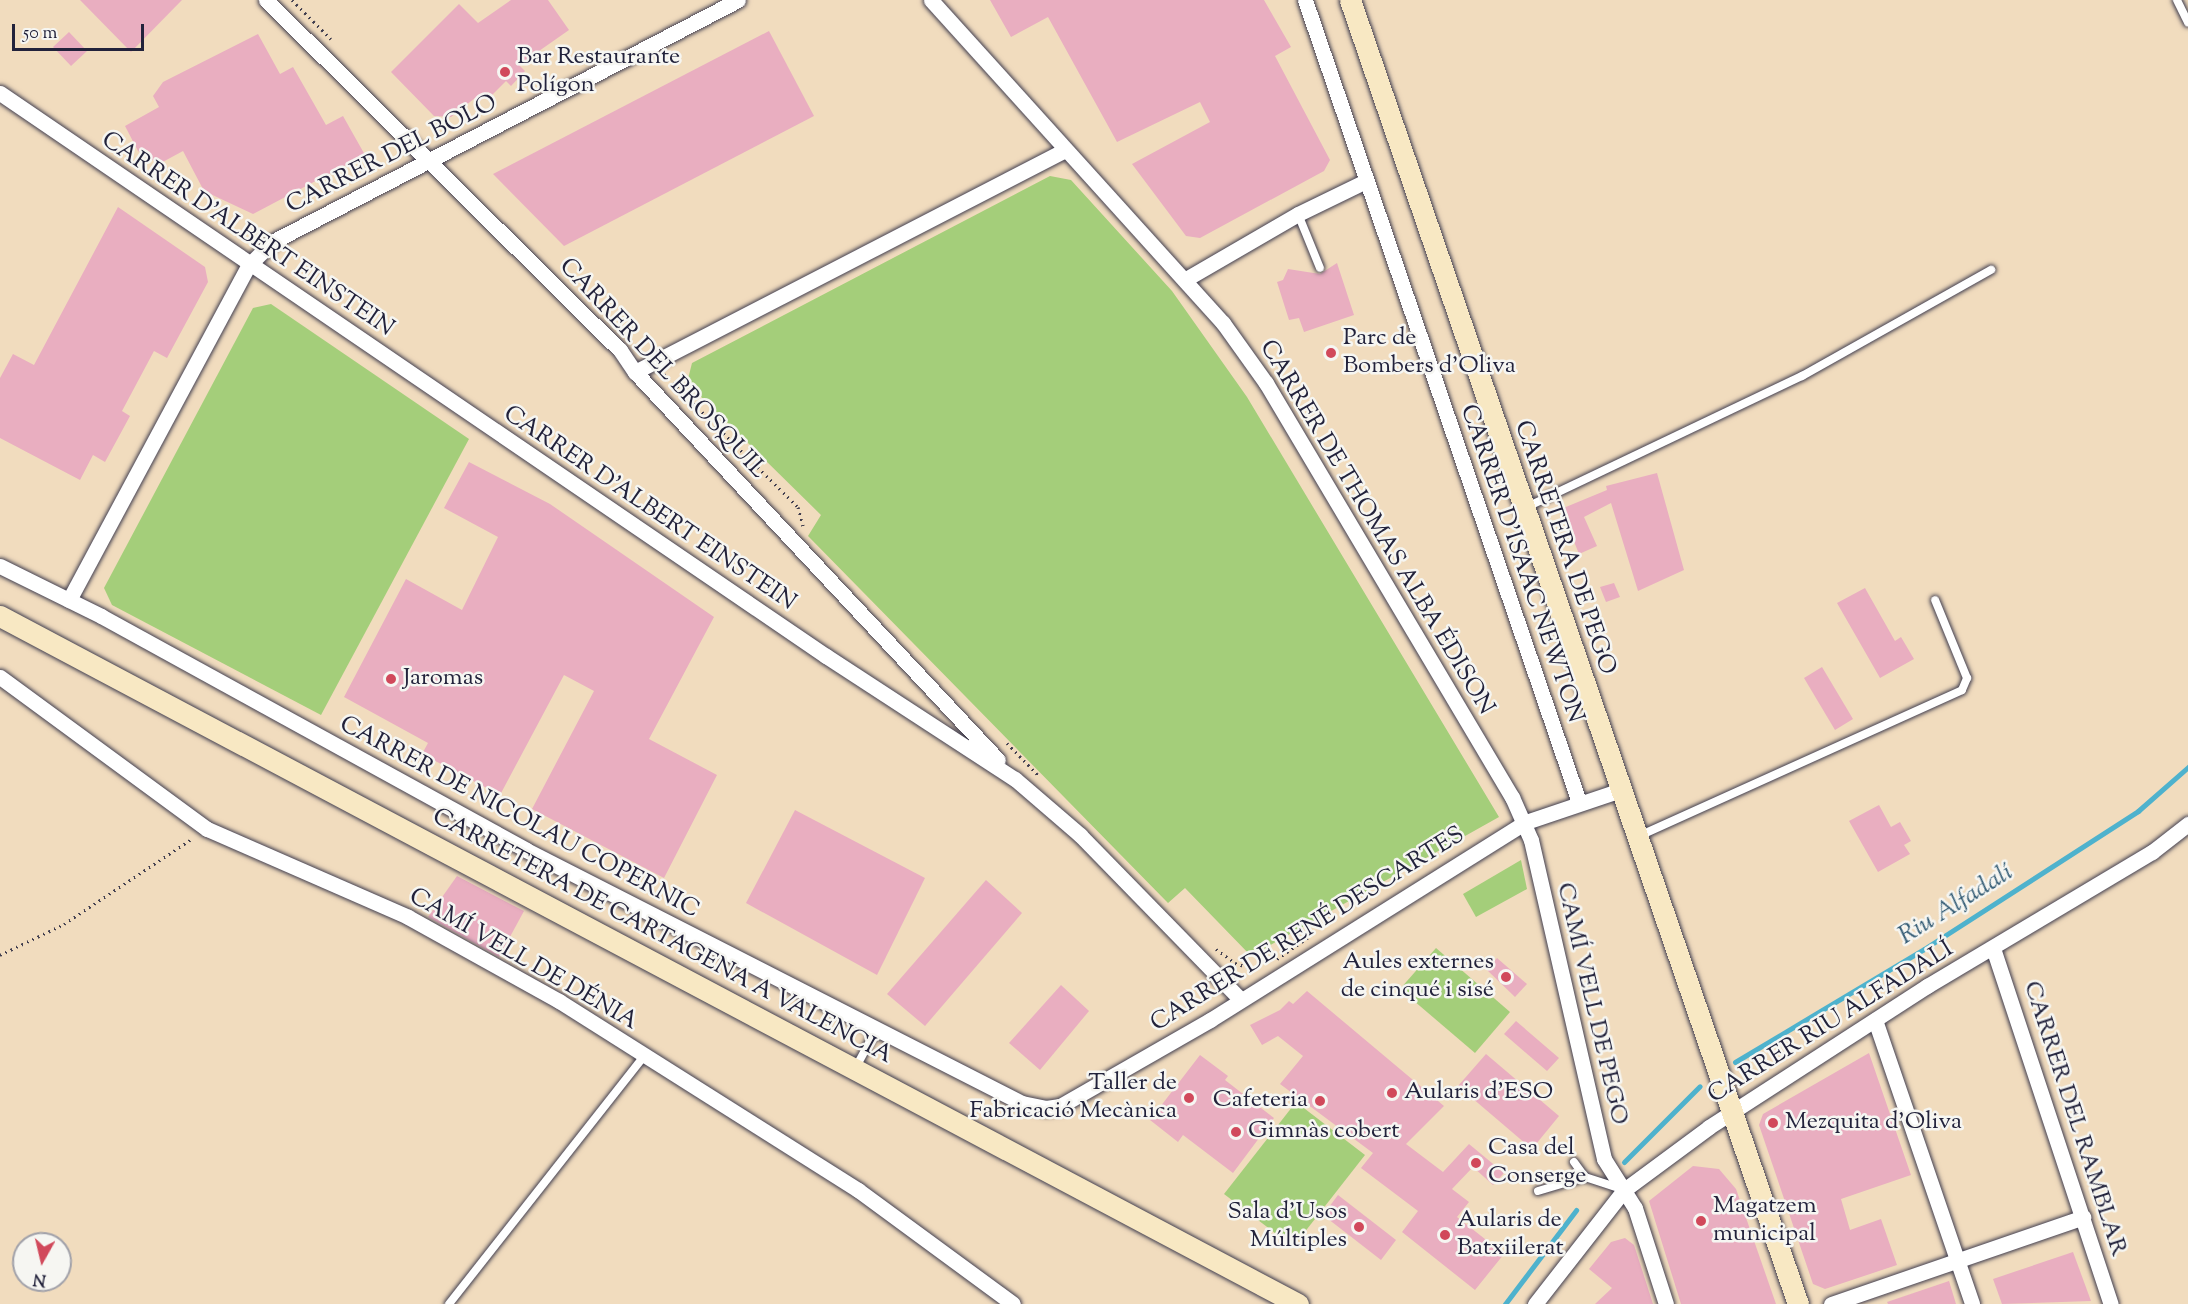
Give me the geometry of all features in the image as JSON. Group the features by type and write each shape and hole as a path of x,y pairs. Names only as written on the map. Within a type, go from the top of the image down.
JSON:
{"main road":[{"name":"CARRETERA DE PEGO","path":"1350,0 1732,1112"},
{"name":"CARRETERA DE CARTAGENA A VALENCIA","path":"0,616 1299,1304"},
{"path":"1732,1112 1798,1304"}],"street":[{"name":"CARRER DEL BROSQUIL","path":"266,0 620,350 635,372 1015,779"},
{"name":"CARRER DEL BOLO","path":"69,600 249,265 272,242 429,163 738,0"},
{"name":"CARRER DE THOMAS ALBA ÉDISON","path":"931,0 1064,151 1208,302 1266,383 1526,822"},
{"name":"CARRER D'ISAAC NEWTON","path":"1305,0 1579,802"},
{"name":"CARRER D'ALBERT EINSTEIN","path":"0,93 249,265 816,649 1015,779 1080,835 1240,999"},
{"path":"635,372 1064,151"},
{"path":"1186,279 1298,214 1366,182"},
{"name":"CARRER DE NICOLAU COPERNIC","path":"0,566 69,600 516,844 1022,1103"},
{"name":"CAMÍ VELL DE DÉNIA","path":"0,678 207,829 408,917 559,1001 858,1190 1013,1304"},
{"name":"CARRER DE RENÉ DESCARTES","path":"1022,1103 1046,1108 1060,1106 1240,999 1526,822 1579,802 1621,790"},
{"name":"CAMÍ VELL DE PEGO","path":"1526,822 1604,1159 1635,1208 1666,1304"},
{"name":"CARRER RIU ALFADALÍ","path":"1542,1301 1624,1190 1732,1112 1875,1020 2152,852 2188,824"},
{"name":"CARRER DEL RAMBLAR","path":"1993,948 2111,1304"},
{"path":"1875,1020 1972,1304"},
{"path":"1831,1304 2083,1217"}],"lane":[{"path":"2177,0 2188,23"},
{"path":"1298,214 1320,268"},
{"path":"1524,508 1802,376 1991,270"},
{"path":"1638,836 1962,690 1967,678 1935,600"},
{"path":"856,1068 877,1028"},
{"path":"449,1304 644,1056"},
{"path":"1574,1162 1585,1177"},
{"path":"1538,1191 1585,1177 1624,1190"}],"path":[{"path":"292,0 333,41"},
{"path":"653,363 798,507 804,531"},
{"path":"1003,739 1046,784"},
{"path":"0,955 64,924 207,829"},
{"path":"1271,966 1278,955 1314,934"},
{"path":"1213,946 1242,967 1266,969"}],"green space":[{"path":"1050,176 1071,180 1172,291 1247,397 1499,817 1251,956 1185,888 1168,903 808,536 821,515 687,383 692,363"},
{"path":"271,304 469,439 321,715 112,605 104,588 253,308"},
{"path":"1521,860 1527,889 1476,917 1463,894"},
{"path":"1436,948 1510,1012 1475,1053 1400,989"},
{"path":"1296,1102 1365,1155 1293,1247 1224,1194"}],"building":[{"path":"80,0 182,0 131,52"},
{"path":"511,0 548,0 569,30 519,65 525,71 511,86 506,81 492,95 488,92 479,102 475,98 451,117 434,116 391,72 459,4 478,23"},
{"path":"990,0 1264,0 1291,47 1275,56 1330,160 1324,171 1200,238 1186,236 1132,164 1210,122 1200,102 1117,142 1048,17 1011,37"},
{"path":"769,31 814,116 564,246 493,174"},
{"path":"69,32 87,51 71,66 53,47"},
{"path":"258,34 280,74 293,67 326,125 343,116 365,155 253,214 204,191 183,151 159,164 138,151 125,126 159,107 153,96 163,82"},
{"path":"118,207 205,267 208,282 167,358 154,351 122,411 130,416 105,462 93,455 80,480 0,438 0,378 13,354 34,365"},
{"path":"1337,263 1354,315 1304,332 1299,318 1289,320 1277,282 1283,280 1288,269 1320,274"},
{"path":"469,462 550,504 714,617 649,739 717,775 664,878 532,809 594,691 564,675 500,795 422,754 428,743 344,697 406,579 462,610 498,537 444,508"},
{"path":"1657,473 1684,570 1638,591 1611,503 1584,517 1597,546 1579,554 1561,509 1607,490 1606,486"},
{"path":"1614,583 1620,597 1606,602 1600,587"},
{"path":"1865,588 1895,641 1901,637 1914,659 1880,678 1837,603"},
{"path":"1822,667 1853,719 1835,730 1804,678"},
{"path":"1879,805 1891,827 1900,822 1911,841 1904,845 1910,854 1878,872 1849,821"},
{"path":"795,810 925,878 877,975 746,903"},
{"path":"457,876 524,911 499,957 428,917"},
{"path":"986,880 1022,913 925,1026 887,994"},
{"name":"Aules externes de cinqué i sisé","path":"1497,958 1527,984 1515,997 1487,970"},
{"path":"1061,985 1089,1011 1040,1070 1009,1043"},
{"path":"1307,991 1444,1106 1406,1144 1443,1172 1469,1144 1504,1173 1493,1185 1473,1167 1452,1189 1469,1202 1457,1217 1504,1254 1475,1290 1402,1232 1418,1211 1361,1168 1373,1153 1280,1084 1303,1056 1278,1036 1262,1045 1250,1025 1280,1010 1289,1001 1293,1004"},
{"path":"1516,1021 1559,1058 1547,1071 1504,1034"},
{"path":"1869,1053 1911,1175 1841,1199 1850,1230 1881,1219 1897,1265 1825,1289 1813,1284 1759,1125 1763,1114"},
{"path":"1486,1054 1559,1116 1532,1149 1458,1086"},
{"path":"1200,1055 1228,1076 1225,1080 1274,1118 1233,1173 1183,1135 1178,1142 1150,1120"},
{"name":"Magatzem municipal","path":"1693,1166 1719,1169 1736,1189 1776,1304 1681,1304 1649,1201"},
{"name":"Sala d'Usos Múltiples","path":"1338,1195 1396,1240 1381,1260 1323,1215"},
{"path":"1625,1238 1634,1245 1653,1304 1595,1304 1612,1288 1589,1269 1611,1242"},
{"path":"2073,1252 2091,1301 2002,1304 1993,1279"},
{"path":"1949,1281 1956,1304 1888,1304 1887,1302"}],"waterway":[{"name":"Riu Alfadalí","path":"1735,1062 1924,949 2138,811 2188,767"},
{"name":"Riu Alfadalí","path":"1624,1162 1700,1086"},
{"name":"Riu Alfadalí","path":"1505,1304 1576,1210"}],"place":[{"name":"Bar Restaurante Polígon","path":"505,72"},
{"name":"Parc de Bombers d'Oliva","path":"1331,353"},
{"name":"Jaromas","path":"391,679"},
{"name":"Aules externes de cinqué i sisé","path":"1506,977"},
{"name":"Aularis d'ESO","path":"1392,1093"},
{"name":"Taller de Fabricació Mecànica","path":"1189,1098"},
{"name":"Cafeteria","path":"1320,1101"},
{"name":"Mezquita d'Oliva","path":"1773,1123"},
{"name":"Gimnàs cobert","path":"1236,1132"},
{"name":"Casa del Conserge","path":"1476,1163"},
{"name":"Magatzem municipal","path":"1701,1221"},
{"name":"Sala d'Usos Múltiples","path":"1359,1227"},
{"name":"Aularis de Batxiilerat","path":"1445,1235"}]}
